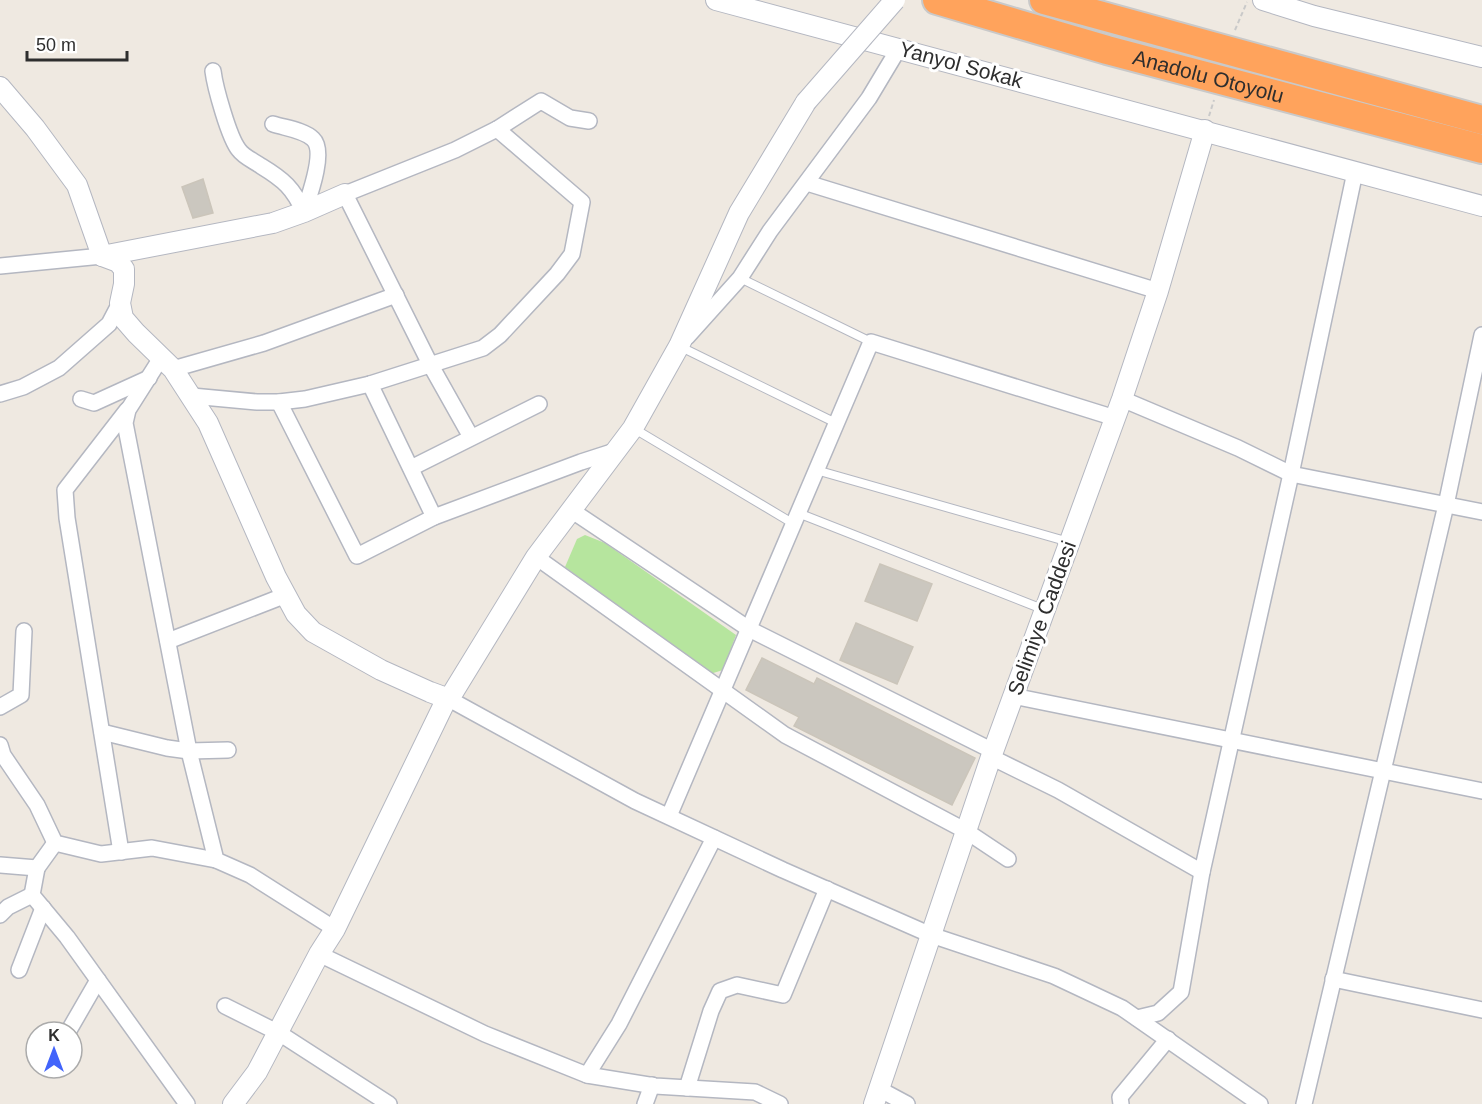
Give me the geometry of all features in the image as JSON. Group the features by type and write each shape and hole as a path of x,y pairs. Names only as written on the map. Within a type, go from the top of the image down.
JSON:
{"highway":[{"name":"Anadolu Otoyolu","path":"937,0 1107,50 1482,149"},
{"name":"Anadolu Otoyolu","path":"1044,0 1482,120"}],"street":[{"name":"Yanyol Sokak","path":"716,0 1482,206"},
{"path":"233,1104 258,1072 319,954 335,929 448,698 536,557 633,428 679,346 739,213 806,102 895,0"},
{"path":"1263,0 1314,16 1482,57"},
{"path":"679,346 740,278 770,231 869,98 899,48"},
{"path":"213,70 215,87 238,149 283,179 295,193 304,212"},
{"path":"0,87 35,128 77,185 102,256"},
{"path":"0,266 102,256 273,223 455,150 497,129 541,101 570,118 589,121"},
{"path":"273,124 303,132 314,139 318,147 318,159 304,212"},
{"path":"192,396 279,402 370,384 483,348 500,335 557,274 572,254 582,202 497,129"},
{"name":"Selimiye Caddesi","path":"876,1096 992,754 1122,399 1158,291 1205,130"},
{"path":"1137,1018 1158,1013 1181,992 1202,872 1291,474 1355,172"},
{"path":"807,183 1158,291"},
{"path":"345,194 430,364 471,437"},
{"path":"0,394 23,387 59,368 109,324 120,303 124,269 118,262 102,256"},
{"path":"81,399 94,403 149,378 167,363 264,343 396,295"},
{"path":"120,303 123,318 135,333 167,363 192,396 207,423 286,595 296,614 313,632 381,670 448,698 635,801 714,838 931,935 1054,976 1122,1008 1260,1104"},
{"path":"1304,1104 1446,505 1482,335"},
{"path":"669,816 871,342 1115,418"},
{"path":"121,852 67,518 65,490 128,410 149,378"},
{"path":"370,384 434,517"},
{"path":"1122,399 1238,448 1291,474 1482,512"},
{"path":"279,402 357,556 434,517 615,451"},
{"path":"411,468 539,404"},
{"path":"128,410 125,423 189,751 216,860"},
{"path":"571,510 749,629 992,754 1202,872"},
{"path":"536,557 785,735 966,831 1008,859"},
{"path":"168,641 286,595"},
{"path":"0,707 21,695 24,631"},
{"path":"1013,696 1482,791"},
{"path":"102,732 166,748 189,751 228,750"},
{"path":"1,752 37,805 55,843"},
{"path":"587,1075 619,1024 714,838"},
{"path":"55,843 101,854 152,848 216,860 250,875 335,929"},
{"path":"32,895 37,868 55,843"},
{"path":"0,865 37,868"},
{"path":"687,1088 711,1011 720,991 737,985 783,995 827,890"},
{"path":"32,895 98,980 187,1104"},
{"path":"0,915 8,907 32,895"},
{"path":"19,970 43,908"},
{"path":"319,954 485,1034 587,1075 652,1085 755,1092 780,1104"},
{"path":"1334,979 1482,1010"},
{"path":"75,1020 98,980"},
{"path":"225,1006 279,1033 389,1104"},
{"path":"1121,1104 1119,1096 1168,1039"},
{"path":"645,1104 652,1085"},
{"path":"876,1096 907,1104"}],"lane":[{"path":"740,278 871,342"},
{"path":"679,346 836,423"},
{"path":"633,428 796,518 1045,610"},
{"path":"816,470 1070,542"}],"path":[{"path":"1235,30 1248,0"}],"green space":[{"path":"585,535 605,543 736,635 723,670 710,674 565,567 577,539"}],"building":[{"path":"203,179 213,213 193,218 182,187"},
{"path":"880,564 932,584 917,621 865,601"},
{"path":"856,623 913,647 897,684 840,660"},
{"path":"762,658 814,684 817,678 975,758 952,805 794,726 799,717 746,690"}]}
